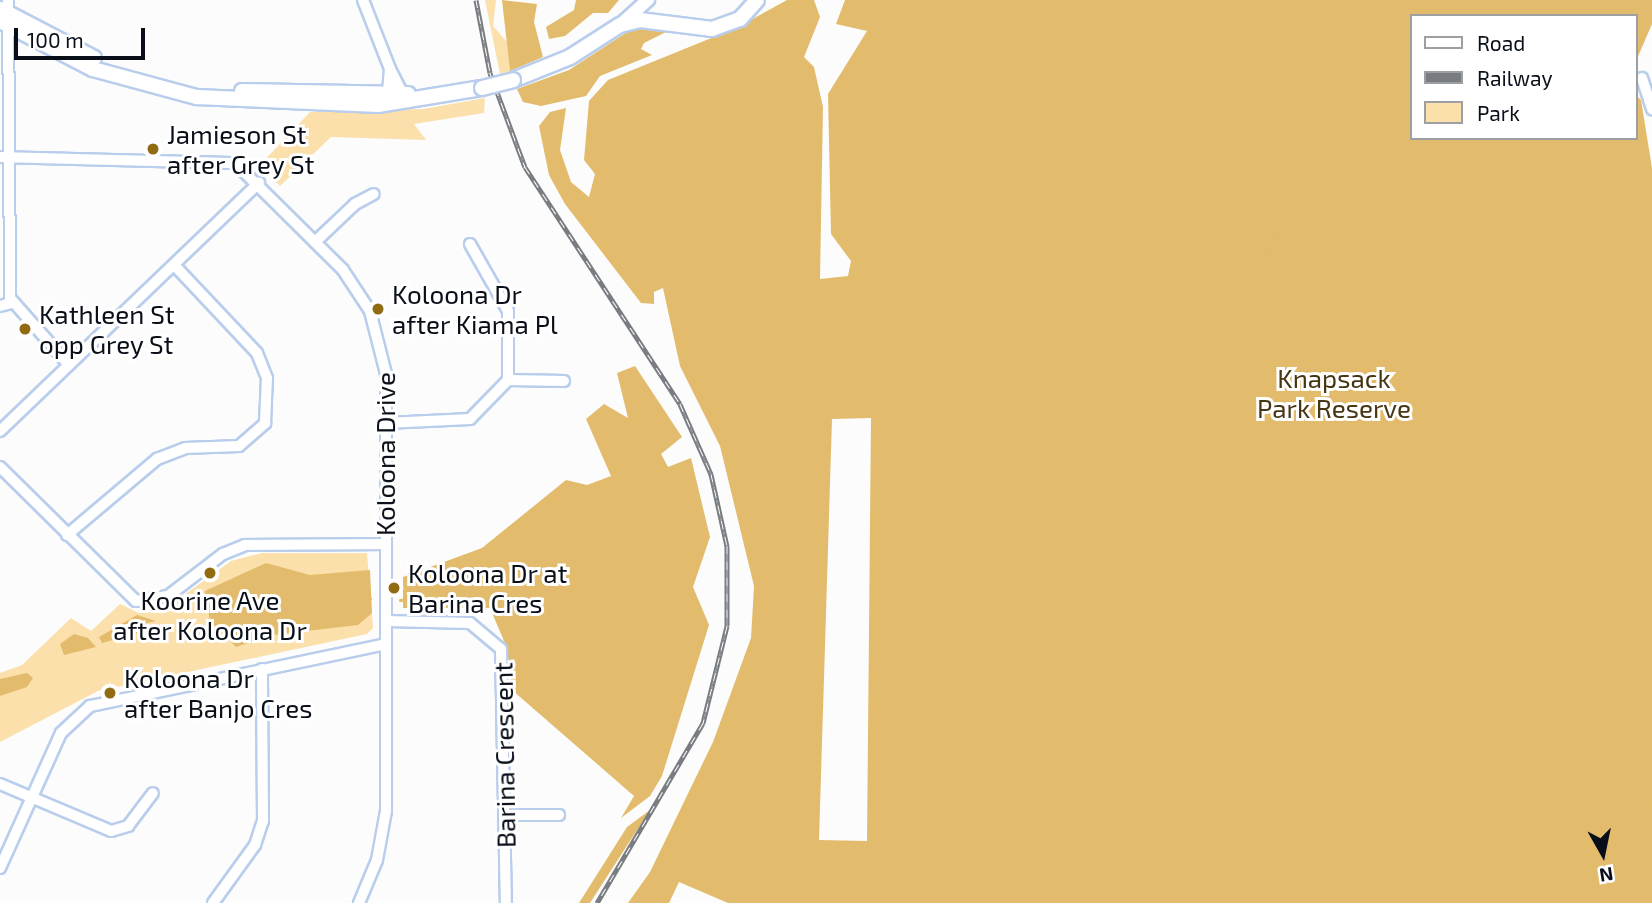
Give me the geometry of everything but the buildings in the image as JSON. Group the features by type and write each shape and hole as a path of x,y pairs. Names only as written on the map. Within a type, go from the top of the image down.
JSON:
{"main road":[{"path":"5,14 93,69 165,92 236,101 399,97 482,88 513,80 570,57 620,25 640,20 712,29 740,19 757,0"}],"street":[{"path":"363,0 399,97"},
{"path":"620,25 648,0"},
{"path":"5,14 5,157 11,303 69,365"},
{"path":"1642,78 1652,109"},
{"name":"Koloona Drive","path":"5,157 219,158 259,183 356,286 374,320 385,362 386,811 377,860 359,903"},
{"path":"0,431 259,183"},
{"path":"315,242 355,204 374,194"},
{"path":"386,424 470,419 508,380 508,311 470,244"},
{"path":"67,535 157,459 185,449 239,446 265,423 268,386 261,360 174,265"},
{"path":"0,306 11,303"},
{"path":"508,380 564,381"},
{"path":"0,467 125,595 149,602 246,545 386,544"},
{"name":"Barina Crescent","path":"386,621 470,623 501,649 506,903"},
{"path":"0,868 61,733 90,706 386,644"},
{"path":"213,903 255,845 263,821 262,669"},
{"path":"0,784 111,831 128,825 153,793"},
{"path":"506,815 559,815"}],"green space":[{"path":"485,0 496,0 493,26 507,42 510,71 500,74"},
{"path":"502,0 537,4 534,22 543,57 510,71"},
{"path":"576,0 619,0 608,13 593,13 565,36 549,39 546,27 574,10"},
{"name":"Knapsack Park Reserve","path":"787,0 814,0 820,17 804,57 814,67 823,107 820,279 848,276 851,261 831,234 828,94 867,31 836,24 845,0 1652,0 1652,24 1638,56 1638,14 1410,14 1410,140 1638,140 1638,97 1641,100 1652,168 1652,903 728,903 679,882 669,903 628,903 650,872 713,742 751,638 754,586 720,446 680,366 663,288 654,292 654,304 641,303 565,204 549,175 539,126 550,112 566,108 560,150 571,182 589,197 595,174 584,160 589,101 608,80 736,28","holes":["871,418 867,841 819,840 832,419"]},
{"path":"638,25 668,31 644,43 641,49 652,55 600,76 586,96 541,106 523,102 517,89 569,70"},
{"path":"485,98 484,113 414,124 426,140 331,137 280,186 260,165 310,112 423,109"},
{"path":"635,366 682,437 661,454 668,467 691,458 710,537 693,587 709,625 662,776 650,796 621,818 634,796 512,690 507,648 490,608 403,608 403,577 482,548 566,480 587,485 611,476 586,419 604,404 628,418 617,373"},
{"path":"262,553 367,553 373,628 367,634 98,691 0,742 0,673 22,665 71,618 91,631 120,604 139,613 162,611 231,561"},
{"path":"266,563 310,575 370,570 372,613 358,625 272,635 236,647 210,621 205,591"},
{"path":"137,615 156,621 134,626 138,630 164,626 102,643 99,637"},
{"path":"74,634 88,638 96,647 64,655 60,644"},
{"path":"27,673 33,678 27,687 0,696 0,679"},
{"path":"650,810 590,903 579,903 627,827"}],"waterway":[{"path":"735,408 793,363 879,337 899,320 896,256 858,174 905,50 901,0"},
{"path":"1208,372 1228,319 1299,196 1334,119"},
{"path":"899,320 1073,305 1094,314 1173,376 1208,372 1226,388 1260,447 1342,609 1367,755 1401,779 1464,791 1618,778 1652,799"},
{"path":"400,600 437,596 659,462"},
{"path":"243,622 370,599"}],"railway":[{"path":"476,0 490,73 525,167 680,404 711,474 727,546 727,626 703,723 597,903"}],"place":[{"name":"Jamieson St after Grey St","path":"153,149"},
{"name":"Koloona Dr after Kiama Pl","path":"378,309"},
{"name":"Kathleen St opp Grey St","path":"25,329"},
{"name":"Koorine Ave after Koloona Dr","path":"210,573"},
{"name":"Koloona Dr at Barina Cres","path":"394,588"},
{"name":"Koloona Dr after Banjo Cres","path":"110,693"}]}
